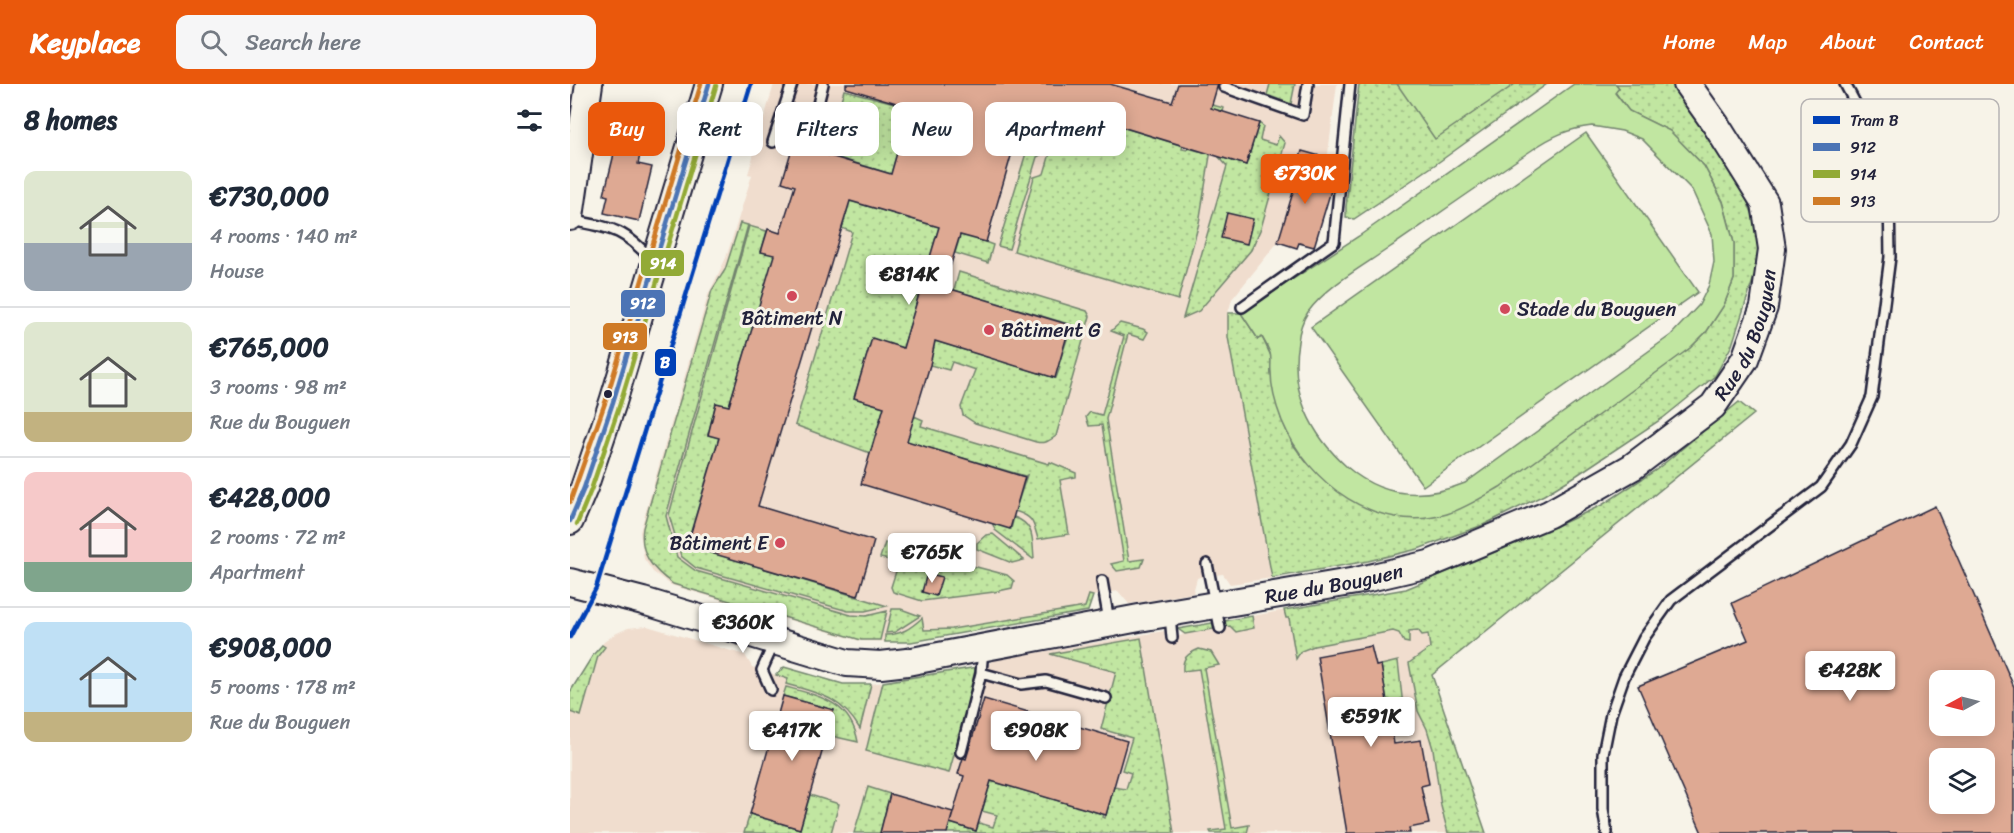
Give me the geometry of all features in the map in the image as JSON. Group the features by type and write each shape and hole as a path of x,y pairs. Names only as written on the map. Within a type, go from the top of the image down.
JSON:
{"street":[{"path":"570,218 589,84"},
{"path":"570,521 584,488 613,402 709,84"},
{"name":"Rue du Bouguen","path":"570,582 652,604 847,663 982,661 1110,624 1170,613 1217,617 1430,564 1549,514 1632,467 1713,406 1745,359 1764,307 1772,249 1765,202 1687,84"}],"lane":[{"path":"773,142 792,84"},
{"path":"819,102 824,84"},
{"path":"1224,87 1303,115 1308,84"},
{"path":"1242,307 1334,242 1350,84"},
{"path":"1845,84 1853,99"},
{"path":"570,218 623,233 655,263"},
{"path":"1607,833 1603,809 1603,754 1611,714 1621,686 1644,638 1671,600 1821,487 1851,444 1872,397 1890,256 1889,222"},
{"path":"1207,564 1217,617"},
{"path":"1102,581 1110,624"},
{"path":"1170,613 1172,638"},
{"path":"771,690 762,670 775,641"},
{"path":"961,752 982,661 1021,684 1046,681 1106,698"}],"shaded area":[{"path":"774,84 1337,84 1324,185 1317,183 1314,190 1295,185 1278,242 1232,299 1228,313 1228,337 1272,578 1230,584 1223,574 1200,577 1197,578 1193,593 1129,604 1118,591 1093,596 1088,611 911,642 860,641 671,585 653,572 644,559 640,532 708,295 726,258 752,175 748,174 753,156 763,156 763,122"},
{"path":"1754,414 1432,675 1486,833 570,833 570,692 604,642 628,628 647,626 745,655 752,667 776,675 784,667 843,684 871,684 982,667 995,660 1164,631 1165,639 1183,635 1178,629 1406,589 1546,531 1602,505 1656,470"}],"green space":[{"path":"1270,84 1295,84 1291,104 1267,95"},
{"path":"1359,84 1547,84 1436,164 1354,219 1346,218 1346,207"},
{"path":"1397,84 1515,84 1435,139"},
{"path":"1574,84 1616,84 1619,88 1615,93 1629,111 1670,131 1704,166 1723,202 1734,243 1734,279 1724,305 1707,331 1690,348 1500,487 1447,514 1421,519 1395,517 1371,510 1348,499 1309,465 1294,444 1282,421 1273,390 1270,353 1262,337 1258,339 1241,313 1359,236","holes":["1592,126 1622,131 1642,139 1692,190 1712,234 1714,262 1709,285 1699,305 1671,335 1465,483 1434,492 1404,493 1375,485 1347,467 1323,441 1313,426 1300,395 1296,360 1298,338 1304,319 1316,302 1346,277 1546,141 1568,131"]},
{"path":"1616,84 1672,84 1743,191 1755,220 1759,257 1754,277 1732,345 1715,376 1663,418 1577,475 1544,495 1483,525 1418,549 1368,561 1272,578 1228,337 1228,313 1241,313 1258,339 1262,337 1271,356 1271,373 1281,418 1292,443 1306,462 1417,518 1690,348 1707,331 1724,305 1734,279 1734,243 1723,201 1704,166 1670,131 1629,111 1615,92 1619,88"},
{"path":"844,90 891,102 891,156 896,156 891,174 839,158 840,156 879,156 879,102 840,102"},
{"path":"1212,105 1224,108 1210,156 1199,223 1178,300 1014,251 1034,177 1044,174 1049,156 1126,156 1126,128 1183,146 1182,149 1199,151"},
{"path":"1259,123 1263,126 1260,140 1276,145 1279,136 1285,143 1261,228 1251,250 1199,311 1183,318 1227,166 1218,156 1246,165"},
{"name":"Stade du Bouguen","path":"1586,133 1698,292 1423,486 1311,327"},
{"path":"1025,156 1039,156 1009,249 998,246"},
{"path":"850,201 939,227 903,348 872,339 854,398 884,407 870,453 795,425 852,232 842,228"},
{"path":"740,223 748,225 666,516 677,557 696,571 851,615 866,616 887,611 880,640 861,640 673,584 659,573 645,553 643,528 712,290 725,270"},
{"path":"749,226 767,231 761,252 775,254 728,409 716,403 708,435 716,437 722,427 687,545 887,606 865,611 848,611 696,568 681,556 669,515"},
{"path":"961,233 993,245 988,263 955,253"},
{"path":"959,272 1087,311 1090,316 1056,436 1049,441 1036,442 975,423 963,415 961,407 975,370 952,362 949,370 930,365 935,341 1056,378 1072,325 954,290"},
{"path":"1120,323 1148,332 1144,339 1128,334 1106,419 1129,561 1144,559 1141,567 1117,571 1111,564 1124,561 1102,425 1089,426 1086,417 1090,412 1102,415 1124,336 1111,331"},
{"path":"1739,402 1754,414 1432,675 1486,833 1448,833 1441,806 1433,749 1418,711 1409,663 1430,648 1428,634 1422,635 1418,630 1409,631 1409,643 1404,642 1399,633 1393,631 1314,646 1301,651 1296,659 1289,618 1286,618 1284,610 1406,589 1546,531 1602,505 1656,470"},
{"path":"914,416 923,420 921,426 1049,464 1050,462 1076,473 1076,477 1060,480 1069,534 1038,539 1031,520 1015,511 1027,475 905,441"},
{"path":"1014,517 1029,528 1033,559 995,530 992,522 1011,529"},
{"path":"993,534 1024,560 1012,563 977,549 977,543 986,535"},
{"path":"885,543 1007,575 1014,581 1012,588 922,601 893,592 891,587 899,562 880,558"},
{"path":"1089,595 1093,596 1088,611 911,642 885,642 885,635 905,630 922,618 924,630 952,629 1085,607"},
{"path":"892,609 901,609 920,616 895,632 886,633"},
{"path":"1252,616 1254,628 1236,632 1230,626 1185,634 1178,629"},
{"path":"1141,638 1174,833 947,833 950,823 976,831 979,823 993,827 997,815 982,811 991,781 1104,814 1105,818 1114,787 1126,789 1131,773 1122,770 1132,738 1101,729 1116,672 1050,654"},
{"path":"602,645 605,647 598,656 581,716 570,712 570,692 593,655"},
{"path":"1199,649 1211,652 1219,665 1204,668 1232,828 1249,825 1247,833 1211,833 1210,831 1226,829 1199,669 1183,671 1186,657"},
{"path":"1398,661 1404,715 1390,719 1381,665"},
{"path":"784,667 843,684 871,684 860,729 845,710 829,698 786,684 788,679 776,675"},
{"path":"978,667 949,773 866,751 883,682"},
{"path":"786,687 822,698 841,709 849,718 858,742 827,735 834,710 783,696"},
{"path":"868,787 890,794 880,833 854,833"},
{"path":"810,795 839,804 831,833 744,833 750,814 800,829"}],"building":[{"path":"846,84 1110,84 1172,102 1178,84 1218,84 1211,108 1259,123 1246,165 1126,128 1126,102 985,102 985,156 1011,156 986,242 960,235 944,287 1070,325 1055,378 935,341 907,441 1025,477 1010,529 861,484 884,407 854,398 872,338 903,348 939,227 850,201 758,506 874,541 858,596 687,546 719,438 708,435 716,403 729,406 774,255 761,252 768,229 780,233 795,186 782,182 790,156 830,156 891,174 896,156 973,156 973,102 893,102 846,88"},
{"path":"1302,151 1320,156 1313,182 1332,187 1314,247 1299,243 1297,248 1278,242 1297,179 1294,178"},
{"path":"613,156 640,156 638,164 652,167 639,221 604,213 608,196 604,195"},
{"path":"1227,213 1253,219 1247,244 1221,238"},
{"path":"1935,506 2014,687 2014,833 1702,833 1638,686 1748,640 1732,603"},
{"path":"927,573 942,577 936,596 922,592"},
{"path":"1371,646 1376,666 1381,665 1394,744 1421,740 1429,784 1421,786 1429,824 1409,828 1410,833 1347,833 1317,656"},
{"path":"783,696 834,710 800,829 750,814"},
{"path":"984,699 1127,741 1106,815 991,781 976,831 950,823 964,776 958,774 963,758 966,759"},
{"path":"890,794 953,812 947,833 880,833"}],"tram line":[{"name":"B","path":"570,637 596,588 751,84"}],"transit line":[{"name":"913","path":"570,502 606,400 701,84"},
{"name":"912","path":"570,521 584,488 613,402 709,84"},
{"name":"914","path":"577,524 620,404 716,86"}],"place":[{"name":"Bâtiment N","path":"792,296"},
{"name":"Stade du Bouguen","path":"1505,309"},
{"name":"Bâtiment G","path":"989,330"},
{"name":"Bâtiment E","path":"780,543"}]}
